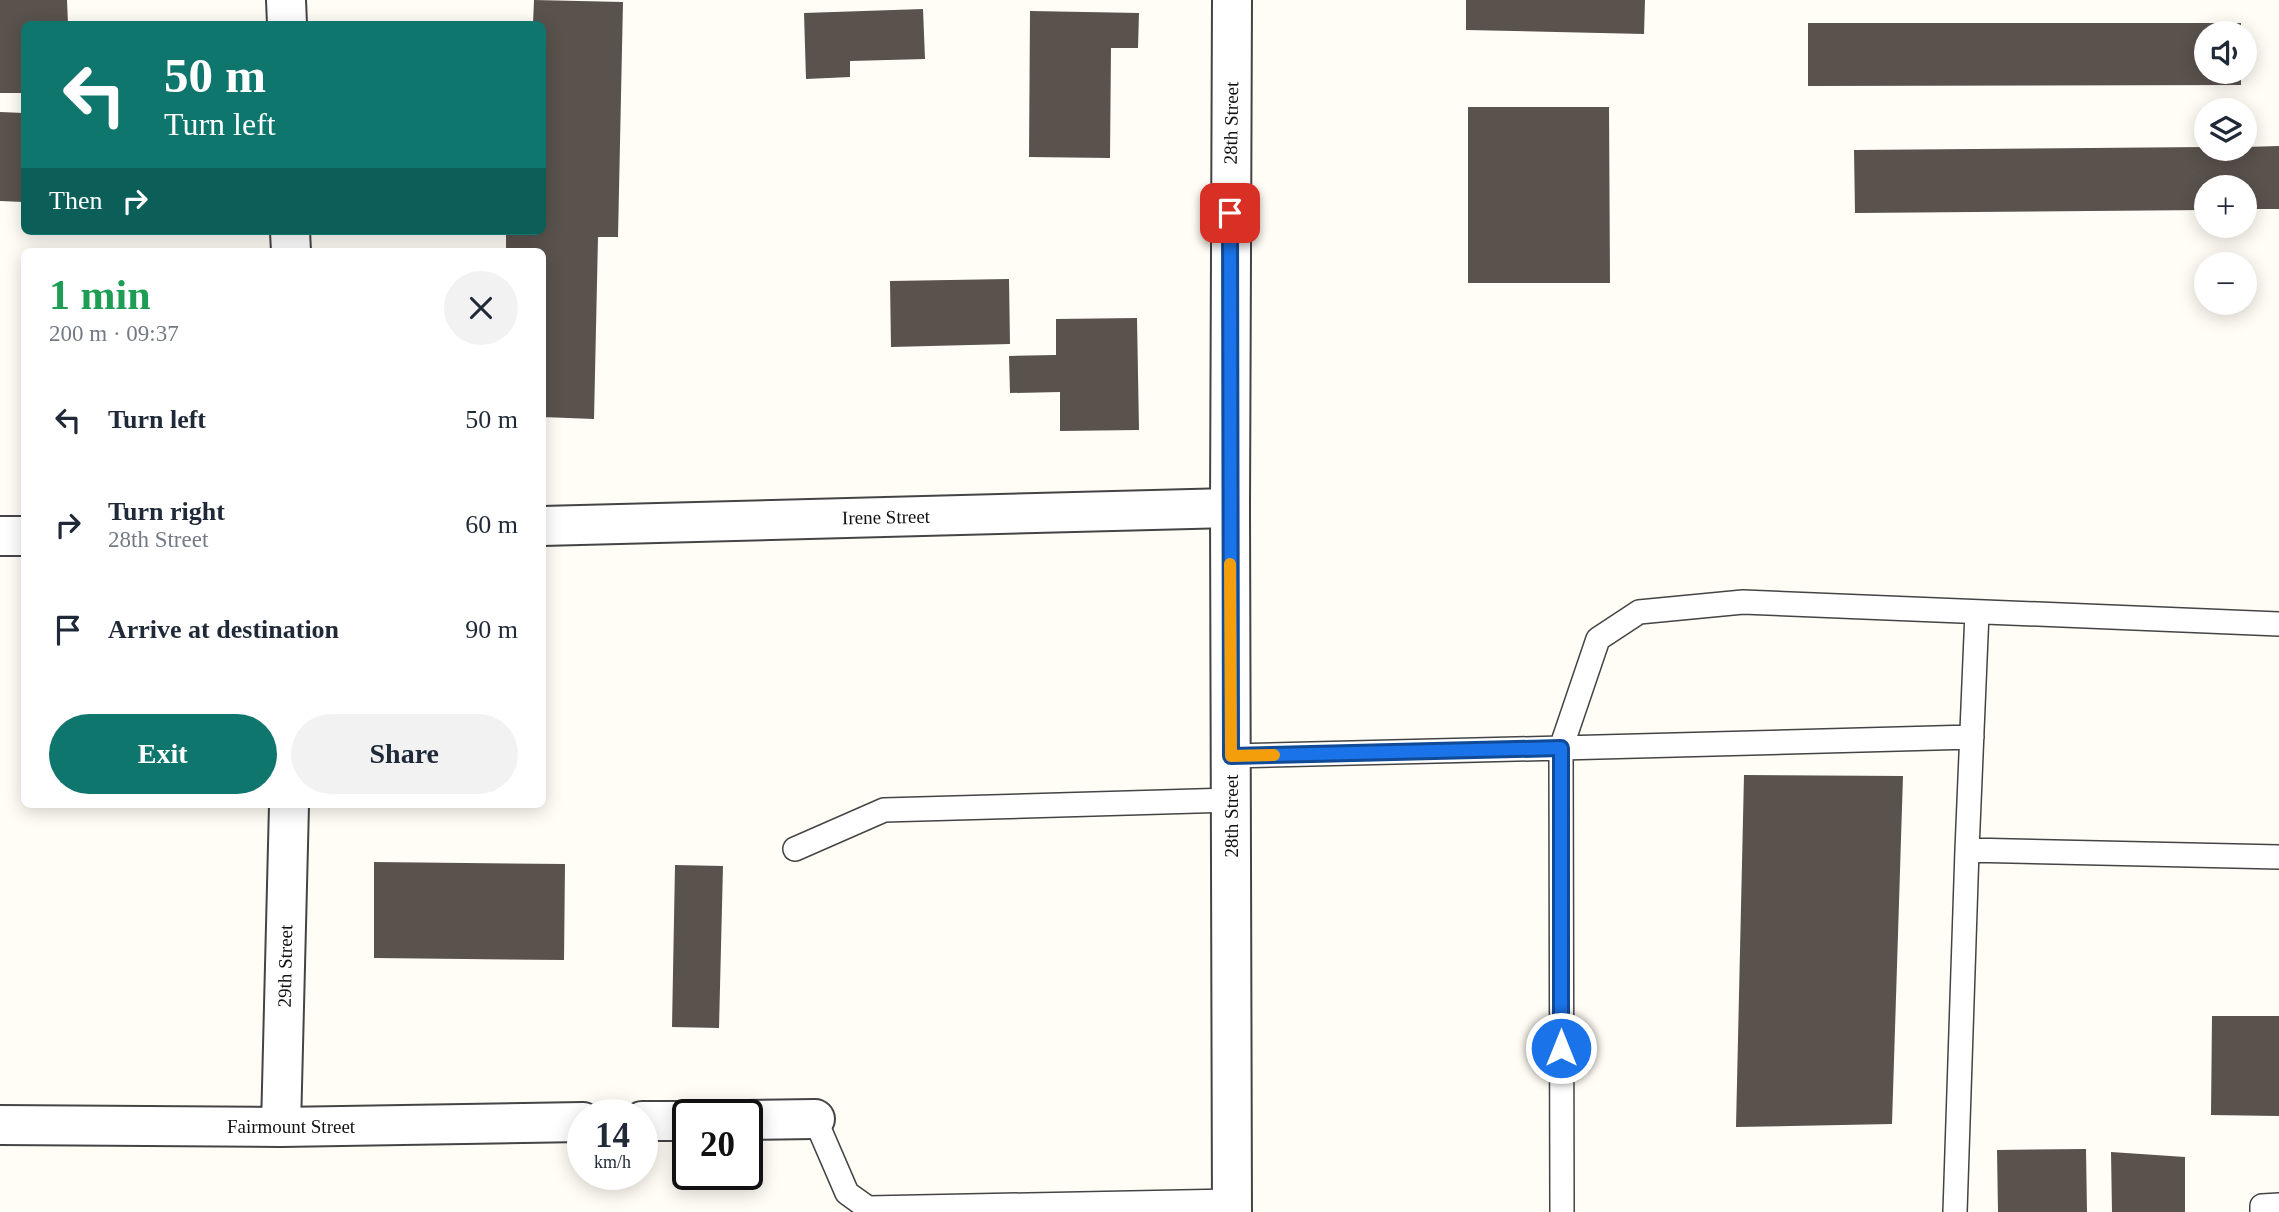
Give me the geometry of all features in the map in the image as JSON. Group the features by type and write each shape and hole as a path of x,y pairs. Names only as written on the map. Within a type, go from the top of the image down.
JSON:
{"street":[{"path":"286,0 287,21"},
{"name":"28th Street","path":"1232,0 1232,1207"},
{"name":"Irene Street","path":"546,526 1230,508"},
{"path":"0,536 21,536"},
{"name":"29th Street","path":"281,1126 289,808"},
{"path":"763,1120 815,1119"},
{"name":"Fairmount Street","path":"0,1125 281,1126 567,1122"}],"lane":[{"path":"1562,1212 1561,748 1598,639 1639,611 1743,602 2279,624"},
{"path":"1955,1212 1977,612"},
{"path":"1231,756 1972,737"},
{"path":"795,849 884,810 1231,800"},
{"path":"1967,850 2279,857"},
{"path":"815,1119 847,1193 868,1208 1232,1207"},
{"path":"2262,1212 2262,1206 2279,1205"}],"building":[{"path":"0,0 67,0 68,21 21,21 21,93 0,93"},
{"path":"534,0 623,2 618,237 598,237 594,419 546,417 546,248 506,248 506,235 546,235 546,21 533,21"},
{"path":"1466,0 1645,0 1644,34 1466,30"},
{"path":"923,9 925,59 850,61 850,77 806,79 804,13"},
{"path":"1030,11 1139,13 1138,48 1111,48 1110,158 1029,157"},
{"path":"1808,23 2194,23 2194,84 2241,84 2241,85 1808,86"},
{"path":"1468,107 1609,107 1610,283 1468,283"},
{"path":"0,112 21,113 21,202 0,201"},
{"path":"2279,146 2279,209 2257,209 2257,175 2194,175 2194,210 1855,213 1854,150 2194,147 2194,161 2257,161 2257,147"},
{"path":"1009,279 1010,344 891,347 890,281"},
{"path":"1137,318 1139,430 1060,431 1060,392 1010,393 1009,356 1056,355 1056,319"},
{"path":"1744,775 1903,776 1892,1124 1736,1127"},
{"path":"374,862 565,864 564,960 374,958"},
{"path":"675,865 723,866 719,1028 672,1027"},
{"path":"2212,1016 2279,1016 2279,1116 2211,1115"},
{"path":"2086,1149 2087,1212 1998,1212 1997,1150"},
{"path":"2111,1152 2185,1157 2185,1212 2112,1212"}],"slow traffic":[{"path":"1230,564 1231,756 1274,755"}],"route":[{"path":"1230,213 1231,756 1561,748 1561,1048"}]}
